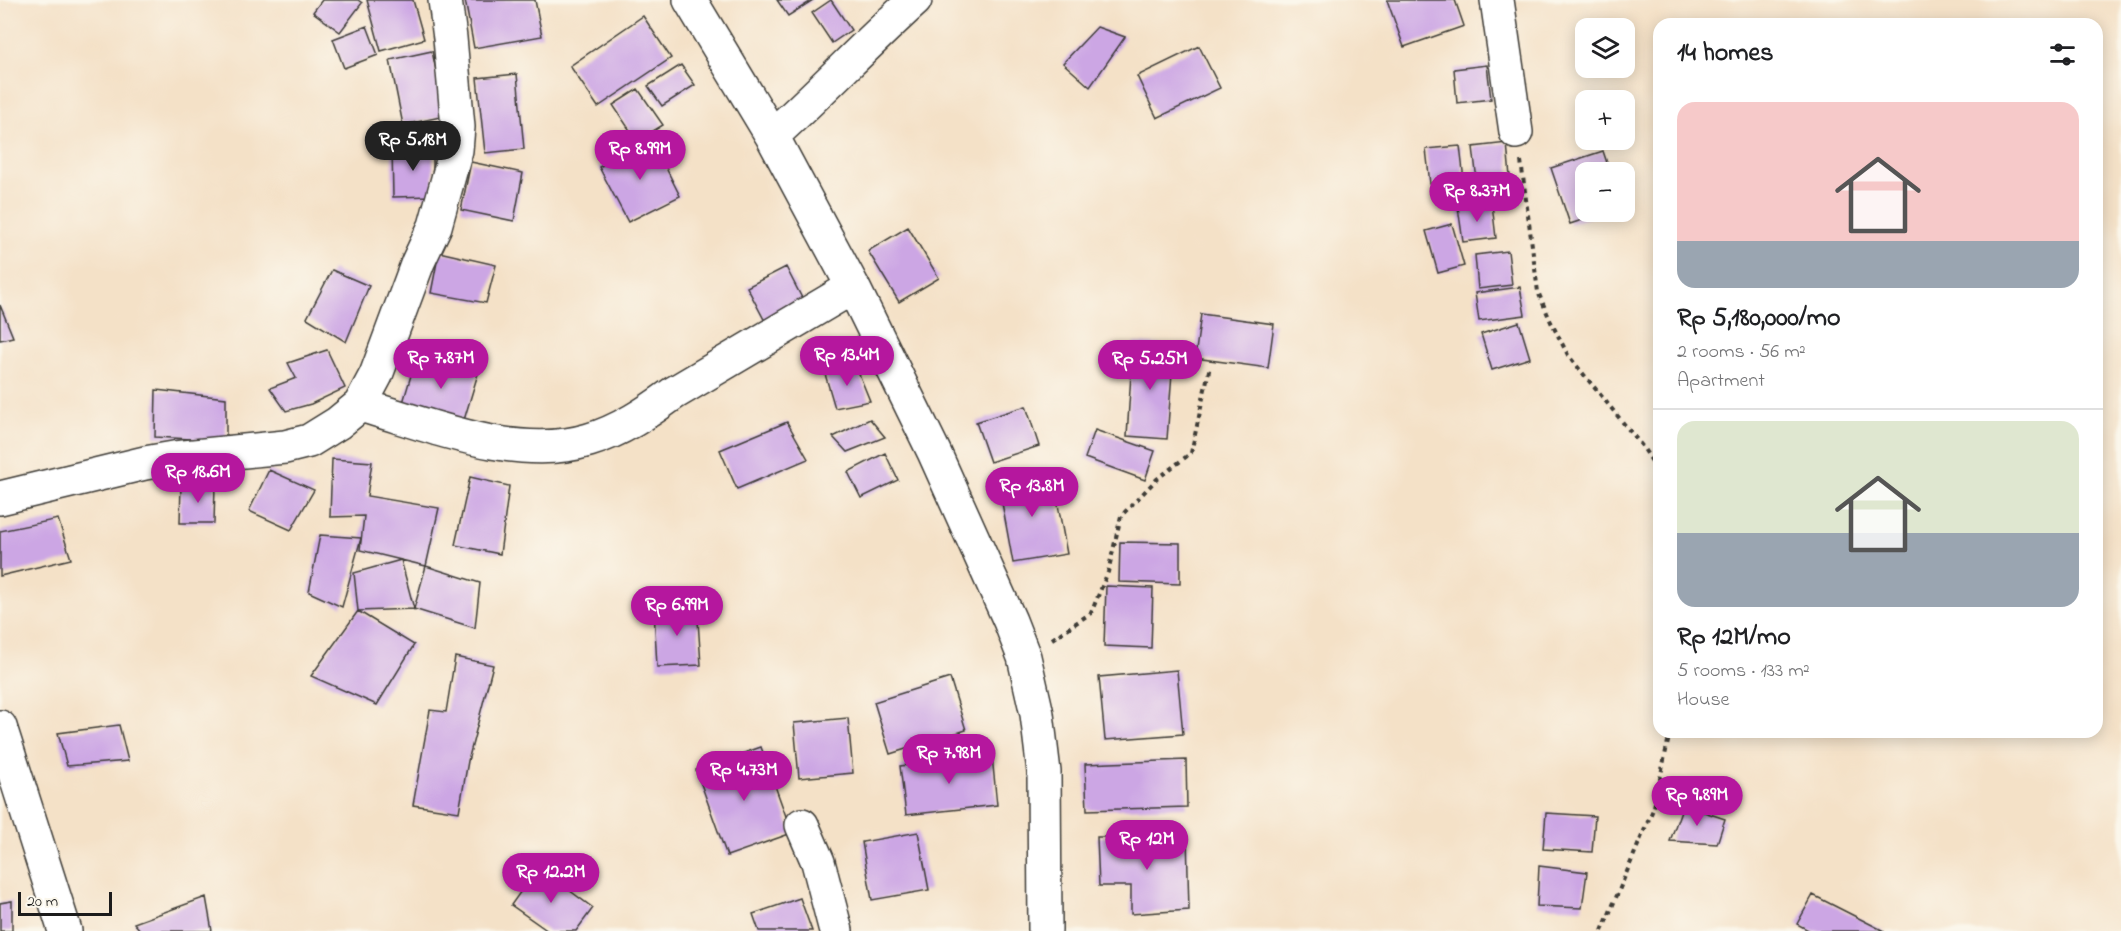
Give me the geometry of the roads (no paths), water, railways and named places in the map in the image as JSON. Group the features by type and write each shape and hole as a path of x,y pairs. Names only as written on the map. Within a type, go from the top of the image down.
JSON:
{"street":[{"path":"0,498 145,463 285,447 309,441 338,423 360,405 376,375 418,262 435,226 456,150 458,127 445,0"},
{"path":"690,0 772,136 853,287 934,452 1024,657 1037,714 1044,772 1045,931"},
{"path":"772,136 915,0"},
{"path":"1497,0 1516,132"},
{"path":"360,405 478,439 527,446 556,446 588,440 616,430 853,287"},
{"path":"0,727 65,931"},
{"path":"802,825 818,862 836,931"}]}
